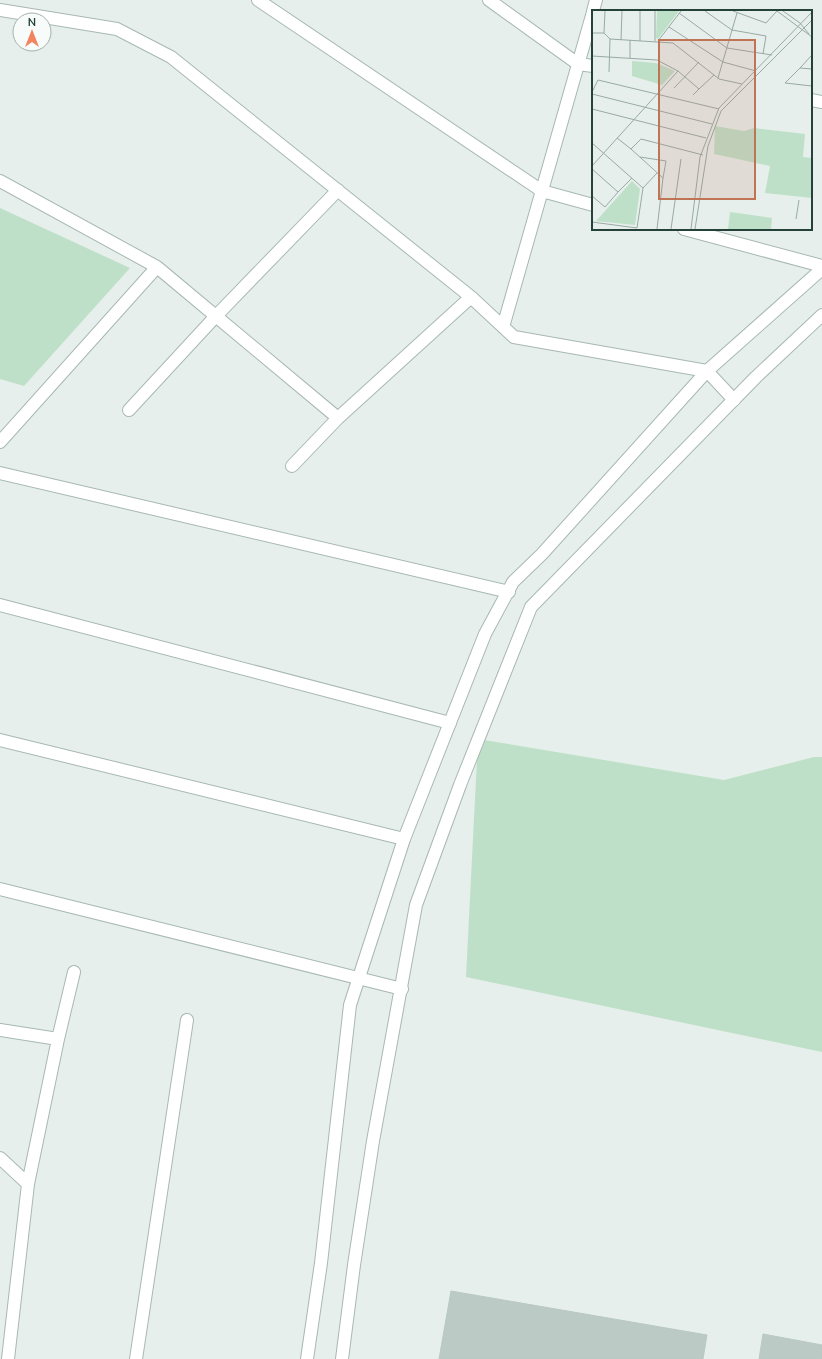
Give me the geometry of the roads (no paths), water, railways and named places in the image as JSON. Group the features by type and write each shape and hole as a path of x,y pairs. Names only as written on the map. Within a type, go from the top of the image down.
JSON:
{"street":[{"path":"258,0 542,191 592,205"},
{"path":"488,0 578,64 592,66"},
{"path":"594,10 596,0"},
{"path":"0,10 117,29 171,57 471,297 514,337 707,371 734,400"},
{"path":"503,326 592,15"},
{"path":"812,100 822,102"},
{"path":"0,181 156,267 338,418"},
{"path":"129,410 215,317 338,190"},
{"path":"688,230 822,266"},
{"path":"0,442 156,267"},
{"path":"307,1359 321,1263 350,1005 404,839 485,634 509,592 513,582 542,554 707,371 822,269"},
{"path":"292,466 338,418 471,297"},
{"path":"342,1359 354,1266 373,1142 402,989 416,905 460,785 531,608 734,400 822,315"},
{"path":"0,473 509,592"},
{"path":"0,605 450,723"},
{"path":"0,740 404,839"},
{"path":"0,889 359,977 402,989"},
{"path":"8,1359 28,1184 58,1039 74,972"},
{"path":"136,1359 188,1020"},
{"path":"0,1030 58,1039"},
{"path":"0,1158 28,1184"}]}
